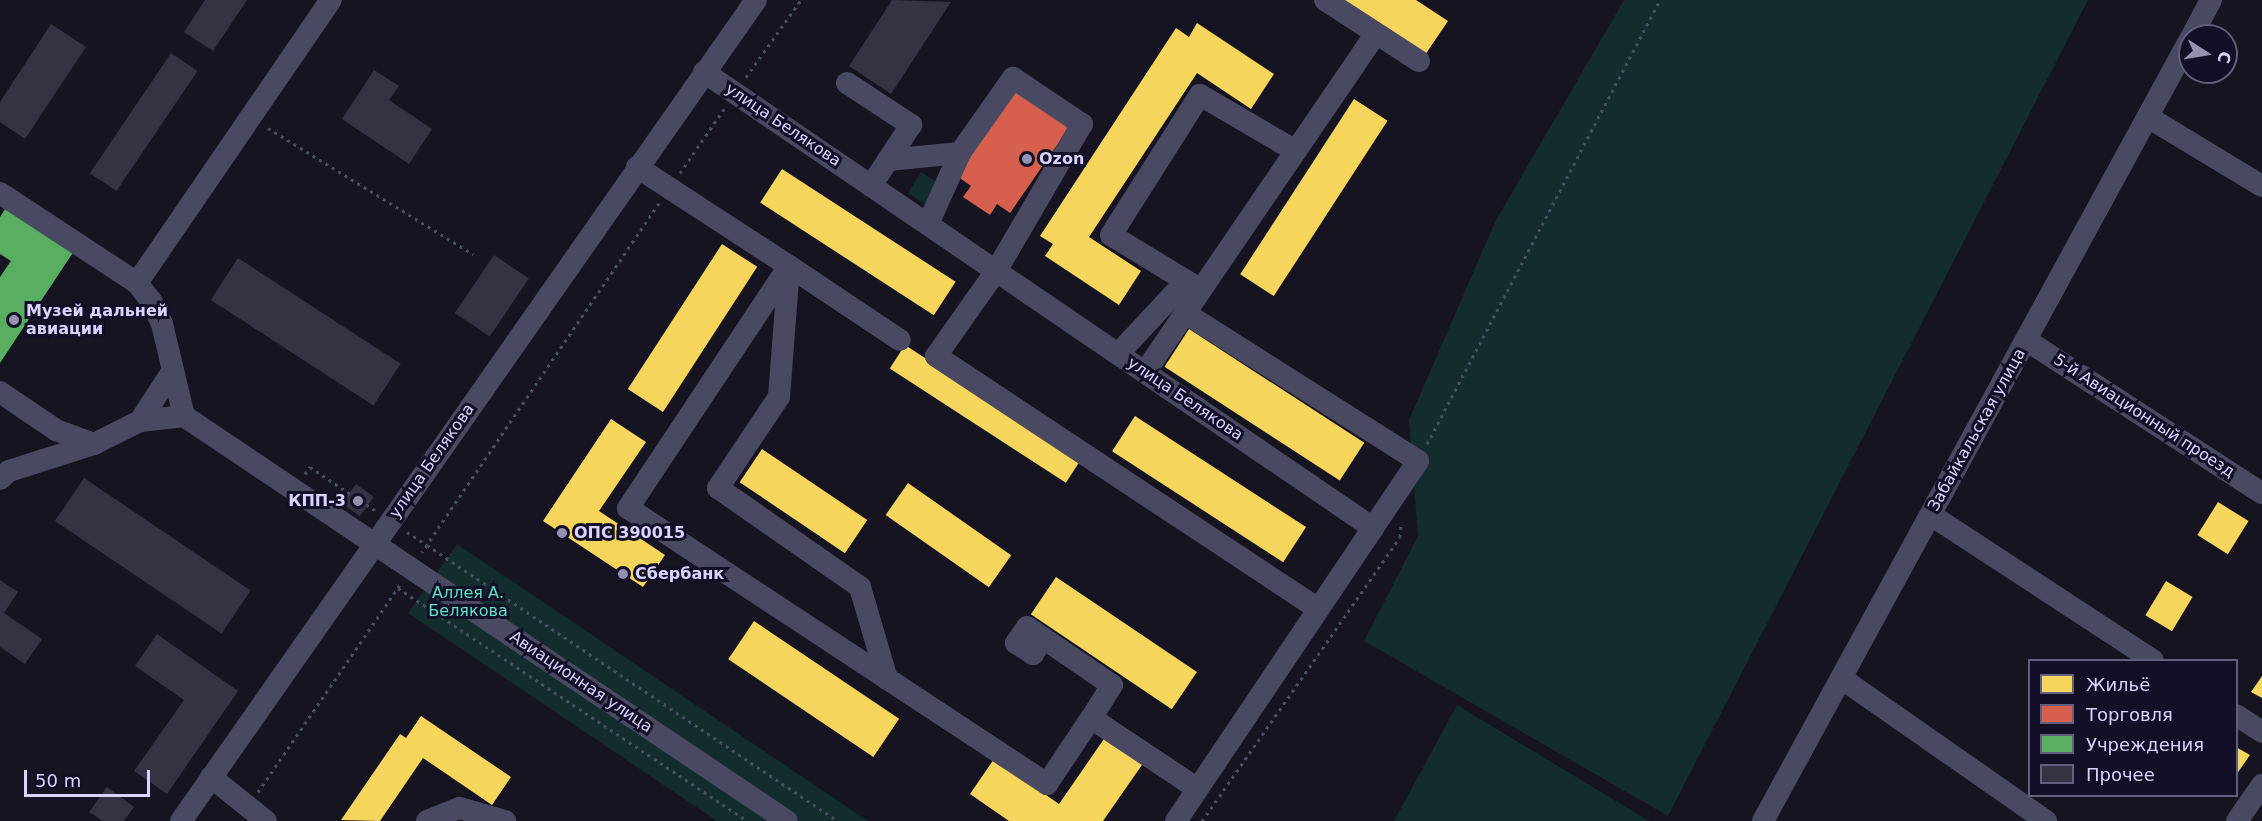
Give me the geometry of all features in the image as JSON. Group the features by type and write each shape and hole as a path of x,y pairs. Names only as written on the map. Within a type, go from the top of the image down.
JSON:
{"street":[{"path":"137,283 331,0"},
{"name":"улица Белякова","path":"181,821 756,0"},
{"path":"1325,0 1375,35 1419,61"},
{"name":"Забайкальская улица","path":"2198,24 2211,0"},
{"path":"1118,354 1193,286 1294,150 1375,35"},
{"name":"Забайкальская улица","path":"1763,821 2178,62"},
{"name":"улица Белякова","path":"704,72 1373,528"},
{"path":"928,224 960,153 1013,78 1082,124 996,271 936,356 1318,609"},
{"path":"847,83 911,125 871,186"},
{"path":"1193,286 1112,235 1200,95 1294,150"},
{"path":"2148,117 2262,186"},
{"path":"888,160 960,153"},
{"path":"638,167 900,340"},
{"path":"0,193 137,283 162,324 171,373 184,416 141,421 94,444 9,471 0,480"},
{"path":"789,266 628,508 1047,784 1112,685 1043,638"},
{"path":"789,266 779,397 718,488 860,587 887,679"},
{"path":"1145,372 1185,313 1193,286"},
{"path":"1176,821 1418,461 1185,313"},
{"name":"5-й Авиационный проезд","path":"2026,340 2262,493"},
{"path":"141,421 171,373"},
{"path":"0,392 56,430 94,444"},
{"name":"Авиационная улица","path":"184,416 375,542 787,821"},
{"path":"1931,515 2151,659"},
{"path":"1841,678 2046,821"},
{"path":"2238,716 2262,732"},
{"path":"1091,718 1198,789"},
{"path":"210,777 266,821"},
{"path":"2237,821 2262,784"},
{"path":"427,821 460,808 505,821"}],"path":[{"path":"674,181 801,0"},
{"path":"1418,461 1660,0"},
{"path":"251,117 473,255"},
{"path":"427,545 661,201"},
{"path":"296,489 310,466 838,821"},
{"path":"1202,821 1400,537 1393,498"},
{"path":"249,806 398,588 748,821"}],"green space":[{"path":"1624,0 2088,0 1668,816 1364,641 1418,536 1409,420 1496,220"},
{"path":"921,172 940,184 926,205 908,193"},
{"name":"Аллея А. Белякова","path":"457,544 868,821 717,821 408,613"},
{"path":"1457,705 1649,821 1394,821"}],"building: Жильё":[{"path":"1336,0 1416,0 1448,21 1423,58"},
{"path":"1197,23 1274,74 1251,109 1197,73 1089,237 1141,271 1119,305 1045,256 1053,244 1040,236 1176,28 1189,37"},
{"path":"1354,99 1388,121 1274,296 1240,274"},
{"path":"782,169 956,282 934,315 760,203"},
{"path":"722,244 757,267 663,412 628,389"},
{"path":"1189,329 1364,443 1340,481 1164,367"},
{"path":"905,345 1081,459 1066,483 890,368"},
{"path":"1135,416 1306,527 1283,562 1112,451"},
{"path":"611,419 646,442 599,511 665,555 643,587 543,521"},
{"path":"762,449 867,520 845,553 740,482"},
{"path":"908,483 1011,555 989,587 886,515"},
{"path":"2218,502 2249,521 2228,554 2197,535"},
{"path":"1056,577 1197,672 1172,709 1031,614"},
{"path":"2166,581 2193,597 2172,631 2145,615"},
{"path":"754,621 899,719 873,757 728,659"},
{"path":"2262,676 2262,698 2251,692"},
{"path":"421,716 511,777 492,805 423,758 380,821 341,820 400,734 406,738"},
{"path":"1106,736 1144,762 1103,821 1009,821 970,794 994,759 1059,804"},
{"path":"2238,748 2250,755 2238,772"}],"building: Торговля":[{"path":"1016,88 1071,125 1010,213 997,204 990,215 963,197 971,186 957,176"}],"building: Учреждения":[{"name":"Музей дальней авиации","path":"7,206 74,251 0,363 0,277 11,261 0,254 0,217"}],"building: Прочее":[{"path":"205,0 247,0 213,51 184,32"},
{"path":"892,0 951,2 891,94 849,66"},
{"path":"51,24 86,47 25,139 0,122 0,102"},
{"path":"171,53 198,71 116,191 90,173"},
{"path":"374,70 399,86 389,100 432,129 409,164 342,119"},
{"path":"494,255 529,278 490,337 455,313"},
{"path":"238,258 401,364 373,406 211,300"},
{"path":"84,478 251,590 222,634 55,521"},
{"name":"КПП-3","path":"356,484 374,497 360,516 342,503"},
{"path":"0,580 18,592 4,613 42,639 25,664 0,647"},
{"path":"157,634 238,691 167,794 134,771 184,700 135,666"},
{"path":"107,787 134,807 124,821 103,821 89,812"}],"place":[{"name":"Ozon","path":"1027,159"},
{"name":"Музей дальней авиации","path":"14,320"},
{"name":"КПП-3","path":"358,501"},
{"name":"ОПС 390015","path":"562,533"},
{"name":"Сбербанк","path":"623,574"}]}
